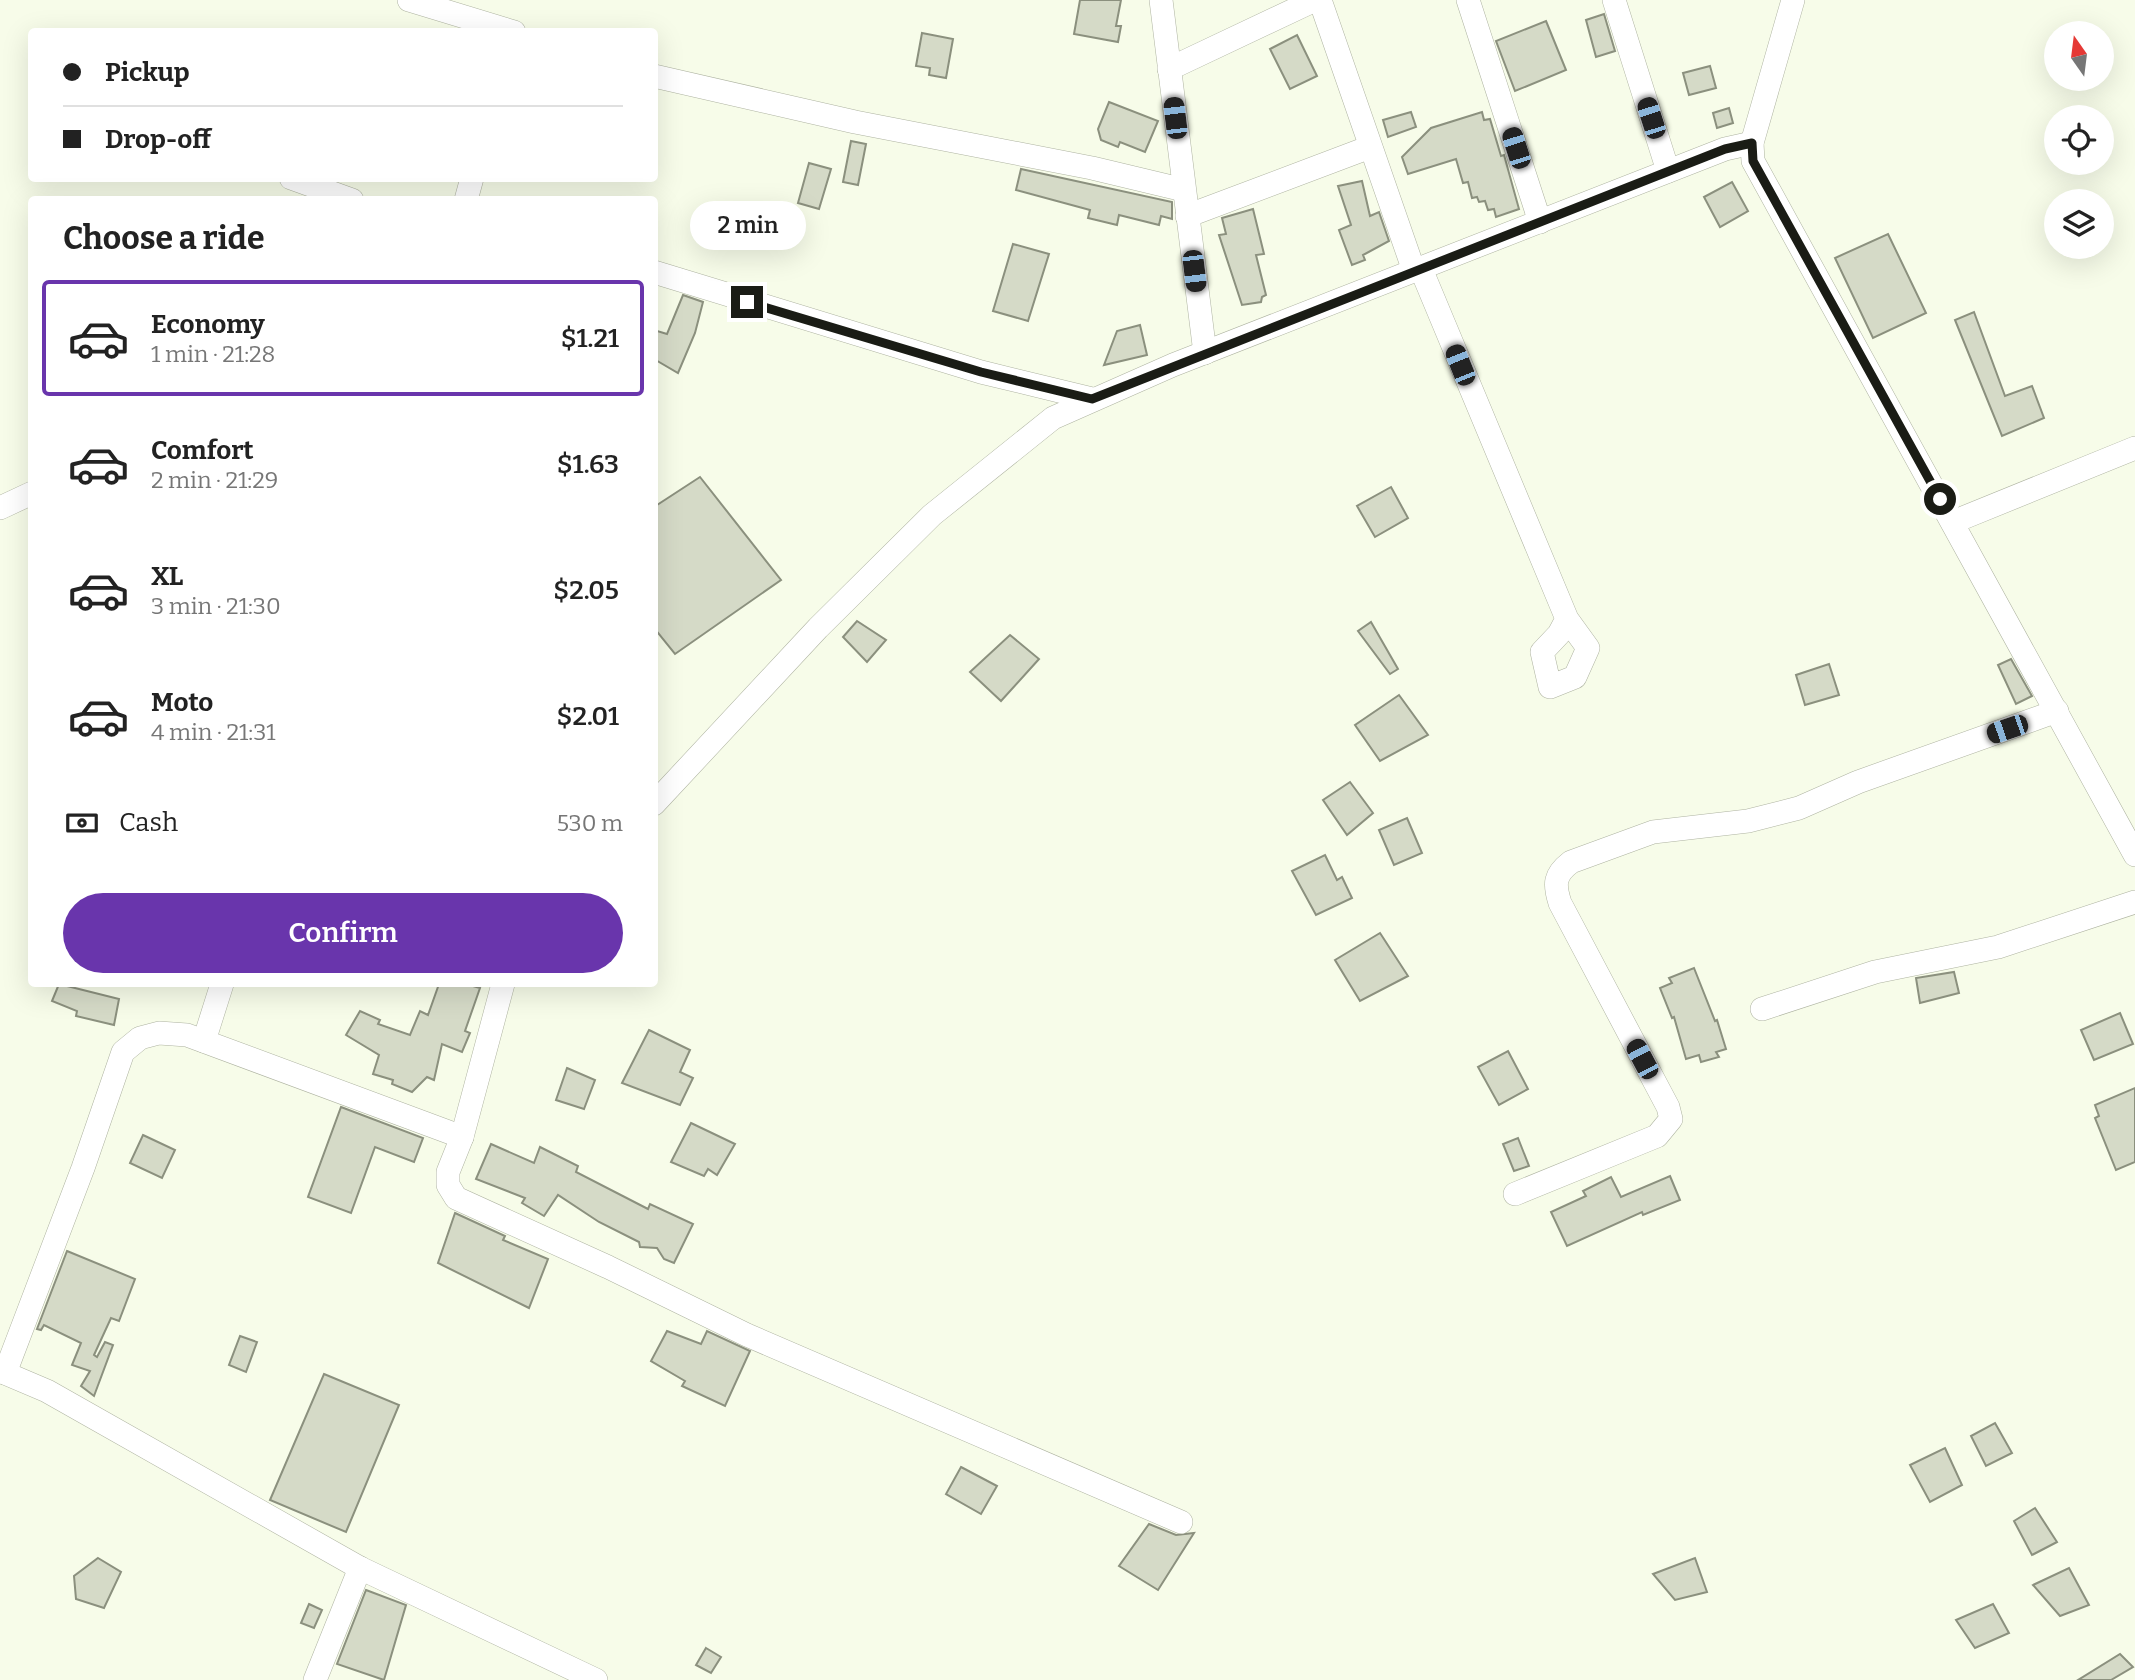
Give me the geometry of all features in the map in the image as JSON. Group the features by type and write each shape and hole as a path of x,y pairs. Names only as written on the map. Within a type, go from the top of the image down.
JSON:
{"street":[{"path":"409,0 504,28"},
{"path":"1161,0 1205,353"},
{"path":"1169,69 1317,0 1417,270 1567,619"},
{"path":"1468,0 1540,222"},
{"path":"1614,0 1668,171"},
{"path":"1793,0 1752,143 1753,161 2135,855"},
{"path":"658,77 855,122 1092,168 1184,190"},
{"path":"658,800 818,628 932,515 1053,418 1092,399 1205,353 1725,149 1752,143"},
{"path":"1187,216 1370,147"},
{"path":"302,182 341,196"},
{"path":"658,273 981,372 1092,399"},
{"path":"1953,522 2135,449"},
{"path":"0,508 28,495"},
{"path":"1515,1194 1657,1136 1671,1119 1668,1107 1560,903 1554,884 1560,871 1571,862 1653,832 1748,821 1799,808 1858,782 2057,711"},
{"path":"1762,1009 1875,972 1998,947 2135,902"},
{"path":"204,1041 221,987"},
{"path":"500,987 462,1137 448,1172 448,1185 456,1198 479,1211 608,1267 747,1335 1181,1522"},
{"path":"462,1137 187,1035 159,1033 139,1038 123,1052 83,1168 2,1372 47,1391 360,1568 596,1680"},
{"path":"315,1680 360,1568"}],"building":[{"path":"1080,0 1121,0 1116,26 1121,26 1118,42 1074,34"},
{"path":"1604,14 1615,51 1596,57 1586,20"},
{"path":"1546,21 1566,70 1515,91 1496,41"},
{"path":"922,33 953,39 946,78 929,75 930,68 916,66"},
{"path":"1297,35 1317,76 1290,89 1270,49"},
{"path":"1710,66 1716,88 1689,95 1683,73"},
{"path":"1109,102 1158,121 1145,152 1120,142 1118,147 1101,140 1098,129"},
{"path":"1729,108 1733,123 1717,128 1713,113"},
{"path":"1411,112 1416,127 1388,137 1383,120"},
{"path":"1482,112 1484,120 1490,119 1501,156 1504,155 1519,209 1496,217 1494,209 1488,210 1485,201 1479,202 1477,197 1472,198 1468,182 1463,183 1456,159 1408,174 1402,157 1431,128"},
{"path":"851,141 866,144 858,185 843,182"},
{"path":"809,163 831,169 819,209 798,203"},
{"path":"1021,169 1172,202 1172,219 1161,216 1159,225 1119,215 1117,225 1088,218 1090,210 1016,190"},
{"path":"1362,181 1370,216 1379,212 1389,241 1363,255 1365,260 1352,265 1339,230 1351,225 1338,186"},
{"path":"1732,182 1748,211 1720,227 1704,197"},
{"path":"1253,209 1264,254 1256,255 1266,295 1261,302 1242,305 1219,235 1226,234 1222,218"},
{"path":"1888,234 1926,313 1873,338 1835,258"},
{"path":"1013,244 1049,254 1028,321 993,311"},
{"path":"683,295 703,302 695,333 678,373 658,361 658,331 667,334"},
{"path":"1974,312 2005,396 2032,386 2044,418 2002,436 1955,320"},
{"path":"1140,325 1147,355 1104,365 1117,331"},
{"path":"700,477 781,580 675,654 658,633 658,504"},
{"path":"1391,487 1408,518 1375,537 1357,506"},
{"path":"857,621 886,640 867,662 843,637"},
{"path":"1371,622 1398,669 1390,674 1358,631"},
{"path":"1010,635 1039,659 1001,701 970,672"},
{"path":"2011,659 2032,696 2016,704 1998,665"},
{"path":"1829,664 1839,695 1805,705 1796,675"},
{"path":"1399,695 1428,735 1380,761 1355,725"},
{"path":"1350,782 1373,813 1347,835 1323,800"},
{"path":"1407,818 1422,853 1394,865 1379,830"},
{"path":"1325,855 1337,880 1342,877 1352,898 1316,915 1292,871"},
{"path":"1380,933 1408,976 1360,1001 1335,960"},
{"path":"1694,968 1715,1021 1717,1020 1726,1049 1716,1052 1719,1057 1701,1062 1699,1055 1686,1059 1674,1017 1672,1018 1660,988 1672,983 1669,978"},
{"path":"1954,972 1959,993 1920,1003 1916,978"},
{"path":"58,987 71,987 119,999 114,1025 76,1016 77,1011 52,1001"},
{"path":"438,987 480,988 465,1031 470,1033 462,1052 442,1044 434,1080 427,1077 412,1092 392,1084 393,1080 373,1074 379,1055 346,1035 360,1011 380,1020 378,1024 410,1035 420,1011 428,1015"},
{"path":"2120,1013 2133,1044 2094,1060 2081,1030"},
{"path":"649,1030 690,1050 680,1072 693,1078 680,1105 622,1083"},
{"path":"1508,1051 1528,1089 1499,1105 1478,1067"},
{"path":"567,1068 595,1080 584,1109 556,1100"},
{"path":"2135,1088 2135,1162 2116,1170 2095,1118 2099,1116 2095,1105"},
{"path":"341,1107 423,1138 414,1162 375,1147 351,1213 308,1197"},
{"path":"691,1123 735,1144 717,1175 708,1169 704,1176 671,1162"},
{"path":"143,1135 175,1150 162,1178 130,1163"},
{"path":"1518,1138 1529,1166 1514,1171 1503,1144"},
{"path":"491,1144 534,1163 540,1147 578,1166 576,1172 648,1209 650,1204 693,1224 674,1263 664,1259 657,1248 640,1247 639,1242 599,1222 558,1195 544,1216 522,1203 525,1198 476,1179"},
{"path":"1670,1176 1680,1200 1643,1215 1642,1212 1567,1246 1551,1212 1586,1196 1583,1191 1611,1177 1621,1197"},
{"path":"455,1213 505,1236 503,1240 548,1259 529,1308 438,1263"},
{"path":"67,1251 135,1279 119,1321 111,1318 94,1355 97,1357 105,1342 113,1345 94,1396 81,1386 90,1371 72,1365 81,1343 44,1325 41,1330 37,1329"},
{"path":"667,1331 701,1344 707,1331 750,1351 725,1406 682,1386 685,1381 651,1361"},
{"path":"240,1336 257,1342 246,1372 229,1365"},
{"path":"324,1374 399,1405 346,1532 270,1500"},
{"path":"1995,1423 2012,1453 1986,1466 1971,1436"},
{"path":"1945,1448 1962,1485 1930,1502 1910,1465"},
{"path":"961,1467 997,1486 981,1514 946,1494"},
{"path":"2035,1508 2057,1542 2032,1555 2014,1521"},
{"path":"1149,1524 1176,1535 1194,1533 1158,1590 1119,1566"},
{"path":"98,1558 121,1572 104,1608 76,1599 74,1576"},
{"path":"1695,1558 1707,1592 1675,1600 1653,1574"},
{"path":"2069,1568 2089,1605 2060,1616 2033,1585"},
{"path":"366,1590 406,1605 384,1680 337,1664"},
{"path":"309,1604 322,1610 314,1628 301,1623"},
{"path":"1993,1604 2009,1633 1975,1648 1956,1620"},
{"path":"706,1648 721,1657 711,1673 696,1665"},
{"path":"2120,1654 2133,1667 2111,1680 2078,1680"}],"route":[{"path":"747,302 981,372 1092,399 1725,149 1752,143 1753,161 1940,499"}]}
